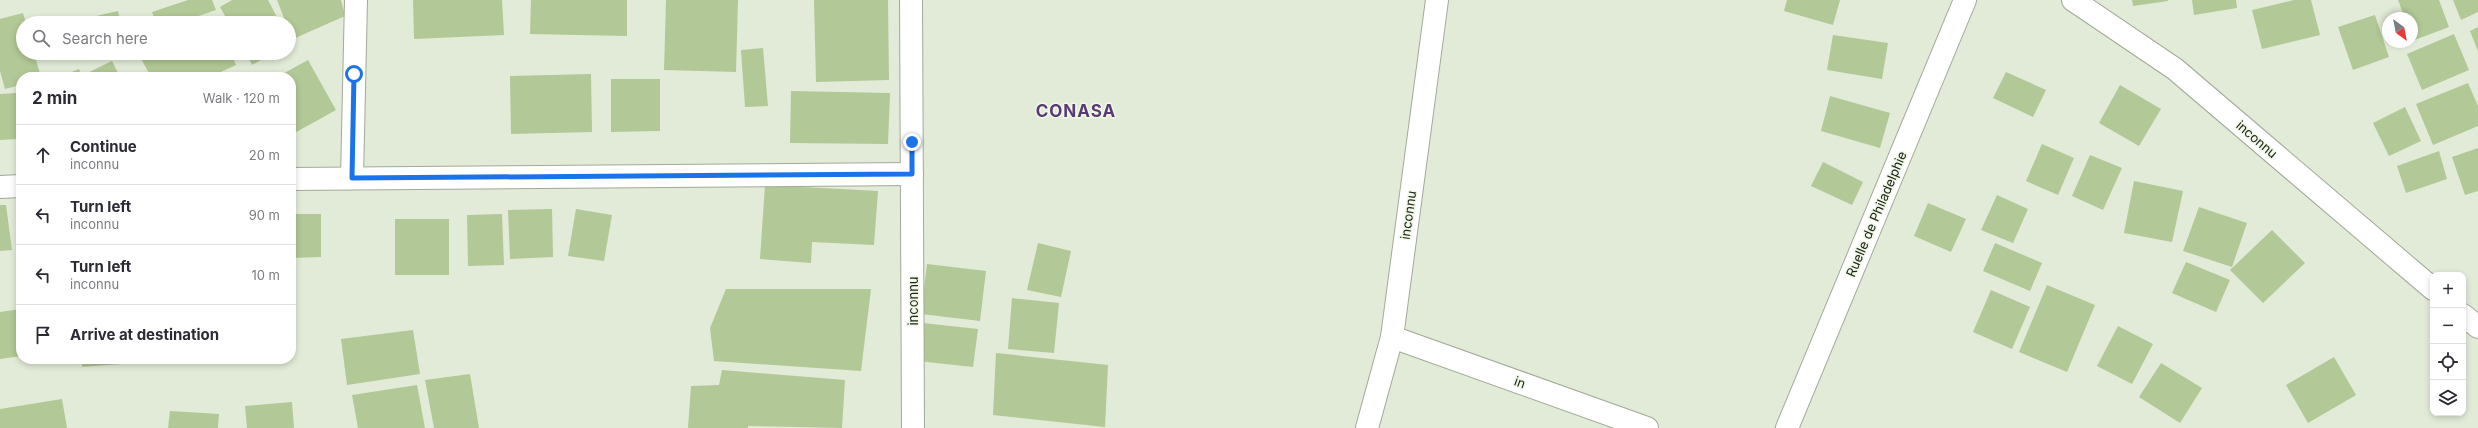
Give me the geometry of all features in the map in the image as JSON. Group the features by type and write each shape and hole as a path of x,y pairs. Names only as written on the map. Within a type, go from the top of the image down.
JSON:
{"street":[{"path":"352,178 356,0"},
{"name":"inconnu","path":"911,0 913,428"},
{"name":"inconnu","path":"1367,428 1392,337 1437,0"},
{"name":"Ruelle de Philadelphie","path":"1787,428 1964,0"},
{"name":"inconnu","path":"2073,0 2176,69 2430,286"},
{"path":"296,179 912,174"},
{"path":"0,187 16,186"},
{"path":"2466,317 2478,327"},
{"name":"in","path":"1392,337 1648,428"}],"building":[{"path":"188,0 212,0 216,10 198,16 153,16 152,12"},
{"path":"232,0 268,0 276,16 225,16 220,7"},
{"path":"277,0 341,0 345,16 296,38 296,16 283,16"},
{"path":"413,0 502,0 504,35 414,39"},
{"path":"531,0 627,0 627,36 530,34"},
{"path":"666,0 738,0 736,72 664,70"},
{"path":"814,0 888,0 889,80 816,82"},
{"path":"1787,0 1840,0 1833,25 1784,11"},
{"path":"2132,0 2168,0 2168,1 2133,6"},
{"path":"2192,0 2236,0 2237,8 2194,15"},
{"path":"2294,0 2311,0 2320,35 2262,49 2252,10"},
{"path":"2398,0 2439,0 2449,27 2418,39 2418,12 2403,12"},
{"path":"2453,0 2478,0 2478,12 2461,20"},
{"path":"118,11 119,16 96,16"},
{"path":"23,13 24,16 16,16 16,60 36,60 40,72 16,72 16,86 5,89 0,71 0,19"},
{"path":"2375,15 2382,36 2382,48 2386,48 2389,57 2353,70 2338,27"},
{"path":"2478,27 2478,51 2470,31"},
{"path":"2454,34 2469,70 2422,90 2407,54"},
{"path":"1833,35 1888,43 1882,79 1827,70"},
{"path":"763,48 768,106 745,107 741,50"},
{"path":"142,60 234,60 236,65 221,72 148,72"},
{"path":"250,60 261,60 252,65"},
{"path":"308,60 336,110 296,132 296,72 286,72"},
{"path":"112,61 118,72 89,72"},
{"path":"79,69 80,72 72,72"},
{"path":"2006,72 2046,90 2033,117 1993,98"},
{"path":"591,74 592,132 511,134 510,76"},
{"path":"611,79 660,79 660,131 611,132"},
{"path":"2468,83 2478,106 2478,126 2433,145 2416,104"},
{"path":"2120,85 2161,109 2139,146 2099,123"},
{"path":"791,91 890,93 888,144 790,143"},
{"path":"16,93 16,139 0,140 0,94"},
{"path":"1830,96 1890,113 1880,148 1821,131"},
{"path":"2405,107 2421,141 2389,156 2373,123"},
{"path":"2042,144 2074,158 2058,195 2026,181"},
{"path":"2478,148 2478,191 2465,195 2452,157"},
{"path":"2439,151 2447,179 2406,193 2397,166"},
{"path":"2090,155 2122,168 2103,210 2072,196"},
{"path":"1823,162 1863,182 1852,205 1811,186"},
{"path":"2134,181 2183,191 2172,242 2124,233"},
{"path":"765,185 878,191 874,245 812,242 811,263 760,259"},
{"path":"1997,195 2028,209 2013,243 1981,230"},
{"path":"1928,203 1966,219 1951,252 1914,236"},
{"path":"0,205 6,205 12,250 0,251"},
{"path":"2199,207 2247,223 2232,267 2183,251"},
{"path":"552,209 553,257 510,259 508,210"},
{"path":"576,209 612,215 604,261 568,256"},
{"path":"296,214 321,214 321,257 296,258"},
{"path":"502,214 504,265 468,266 467,215"},
{"path":"395,219 449,219 449,275 395,275"},
{"path":"2272,230 2305,263 2263,303 2230,270"},
{"path":"1038,243 1071,251 1061,297 1027,290"},
{"path":"1995,243 2042,263 2030,291 1983,271"},
{"path":"2186,262 2230,280 2216,312 2172,293"},
{"path":"927,264 986,271 980,321 921,314"},
{"path":"2047,285 2095,305 2067,372 2019,352"},
{"path":"726,289 871,289 861,371 714,361 710,328"},
{"path":"1991,290 2030,307 2012,349 1973,332"},
{"path":"1012,298 1059,303 1054,353 1008,349"},
{"path":"16,310 16,357 0,359 0,312"},
{"path":"923,323 978,329 973,367 918,361"},
{"path":"2118,326 2153,344 2132,384 2097,366"},
{"path":"413,330 420,374 347,385 341,339"},
{"path":"996,353 1108,365 1105,427 993,415"},
{"path":"2334,357 2356,395 2308,423 2286,385"},
{"path":"2161,363 2202,388 2180,423 2139,397"},
{"path":"82,364 121,364 82,367"},
{"path":"722,370 845,380 842,428 748,426 748,428 688,428 691,386 719,385"},
{"path":"470,374 479,428 434,428 425,380"},
{"path":"417,385 425,428 358,428 352,395"},
{"path":"62,399 67,428 0,428 0,409"},
{"path":"292,402 294,428 247,428 245,406"},
{"path":"170,411 219,414 218,428 168,428"}],"district":[{"name":"CONASA","path":"1076,111"}],"route":[{"path":"354,74 352,178 912,174 912,142"}]}
